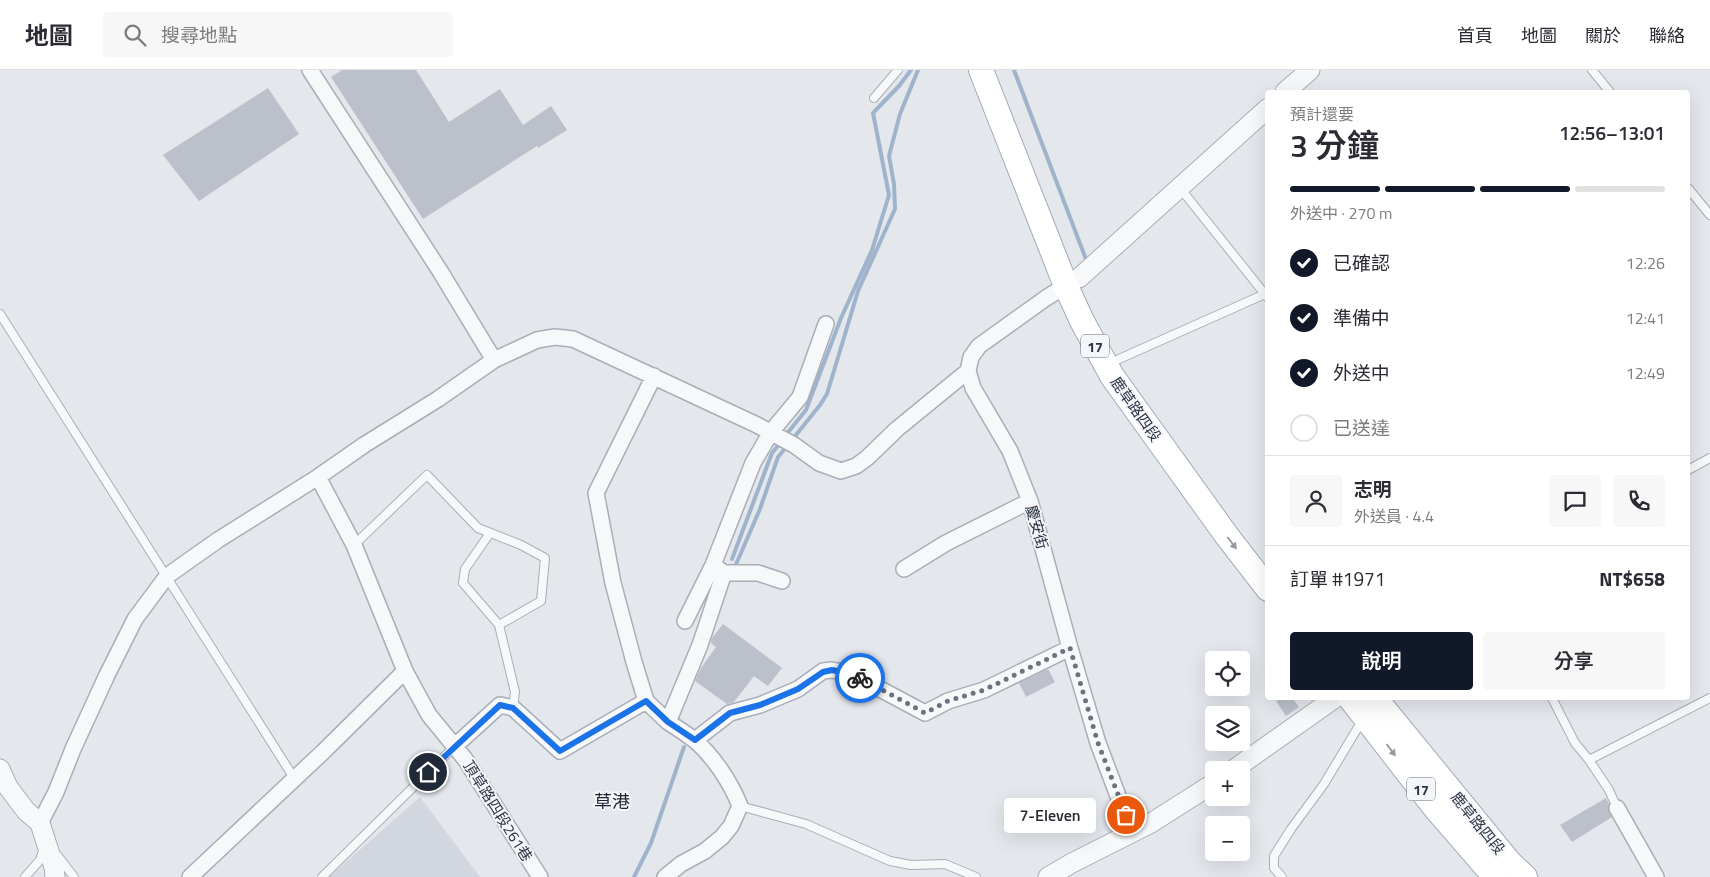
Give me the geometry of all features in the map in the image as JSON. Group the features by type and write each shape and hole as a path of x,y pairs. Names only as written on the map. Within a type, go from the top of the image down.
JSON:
{"main road":[{"name":"鹿草路四段","path":"981,70 1073,282 1119,359 1222,504 1265,558"},
{"name":"鹿草路四段","path":"998,70 1073,282 1082,321 1112,376 1227,536 1265,585"},
{"name":"鹿草路四段","path":"1358,700 1373,704 1510,863 1525,877"},
{"name":"鹿草路四段","path":"1373,704 1436,809 1495,877"}],"street":[{"path":"310,70 440,271 494,360"},
{"path":"1287,90 1310,70"},
{"path":"40,823 56,792 73,749 107,675 135,619 167,576 218,540 318,477 364,444 438,399 494,360 537,340 555,337 573,340 654,376 774,434 794,445 819,463 841,471 856,466 897,429 968,371 972,357 980,346 1026,312 1073,282 1265,111"},
{"path":"668,722 700,645 719,569 753,462 800,397 826,324"},
{"name":"慶安街","path":"968,371 973,388 1010,451 1030,501 1098,743 1132,833"},
{"path":"654,376 596,492 613,583 646,701 668,722 695,740 721,769 734,791 740,806 722,837 704,851 680,864 665,877"},
{"name":"頂草路四段261巷","path":"318,477 354,545 405,671 429,715 465,759 540,877"},
{"path":"904,569 946,543 1030,501"},
{"path":"719,569 758,573 782,581"},
{"path":"685,620 719,569"},
{"path":"695,740 730,713 760,705 798,689 823,672 832,670 852,674 925,713 948,701 984,690 1070,648"},
{"path":"190,877 324,751 405,671"},
{"path":"1246,761 1332,700"},
{"path":"455,746 500,705 513,708 560,751 646,701"},
{"path":"0,769 12,793 26,811 40,823 54,867 55,877"},
{"path":"1048,877 1132,833 1205,788"},
{"path":"1618,808 1656,877"}],"lane":[{"path":"874,98 898,70"},
{"path":"1592,70 1608,90"},
{"path":"1179,188 1265,295"},
{"path":"1690,190 1710,215"},
{"path":"1119,359 1265,296"},
{"path":"0,314 294,778"},
{"path":"1690,469 1710,458"},
{"path":"354,545 427,474 478,528 521,544 545,558 541,601 499,625"},
{"path":"490,533 464,569 463,583 499,625 515,692 513,708"},
{"path":"1589,760 1710,698"},
{"path":"1553,700 1575,743 1609,790 1618,808"},
{"path":"1282,877 1274,868 1274,856 1324,784 1373,704"},
{"path":"322,877 455,746"},
{"path":"740,806 806,824 890,861 911,864 945,864 976,877"},
{"path":"25,877 40,860 46,841"},
{"path":"46,841 74,877"}],"shaded area":[{"path":"420,797 480,877 329,877"}],"building":[{"path":"342,70 416,70 449,122 500,89 523,125 551,106 567,130 538,148 537,146 423,219 331,77"},
{"path":"268,88 299,134 199,201 163,155"},
{"path":"723,624 782,668 768,686 754,676 734,702 727,704 695,681 701,668 716,647 711,643 712,638"},
{"path":"1048,669 1055,682 1026,697 1019,683"},
{"path":"1294,700 1299,707 1286,716 1276,701"},
{"path":"1606,798 1612,817 1572,842 1560,825"}],"waterway":[{"path":"785,436 806,410 841,318 872,250 889,195 873,113 899,86 911,70"},
{"path":"792,440 827,394 858,291 895,209 894,184 889,156 900,114 918,70"},
{"path":"1014,70 1087,262"},
{"path":"732,559 772,453 781,442"},
{"path":"734,569 760,509 778,457 787,446"},
{"path":"634,877 651,843 684,747"}],"way so far":[{"path":"860,678 925,713 948,701 984,690 1070,648 1098,743 1126,815"}],"place":[{"name":"7-Eleven","path":"1126,815"}],"district":[{"name":"草港","path":"612,801"}],"route":[{"path":"428,772 500,705 513,708 560,751 646,701 668,722 695,740 730,713 760,705 798,689 823,672 832,670 852,674 860,678"}]}
